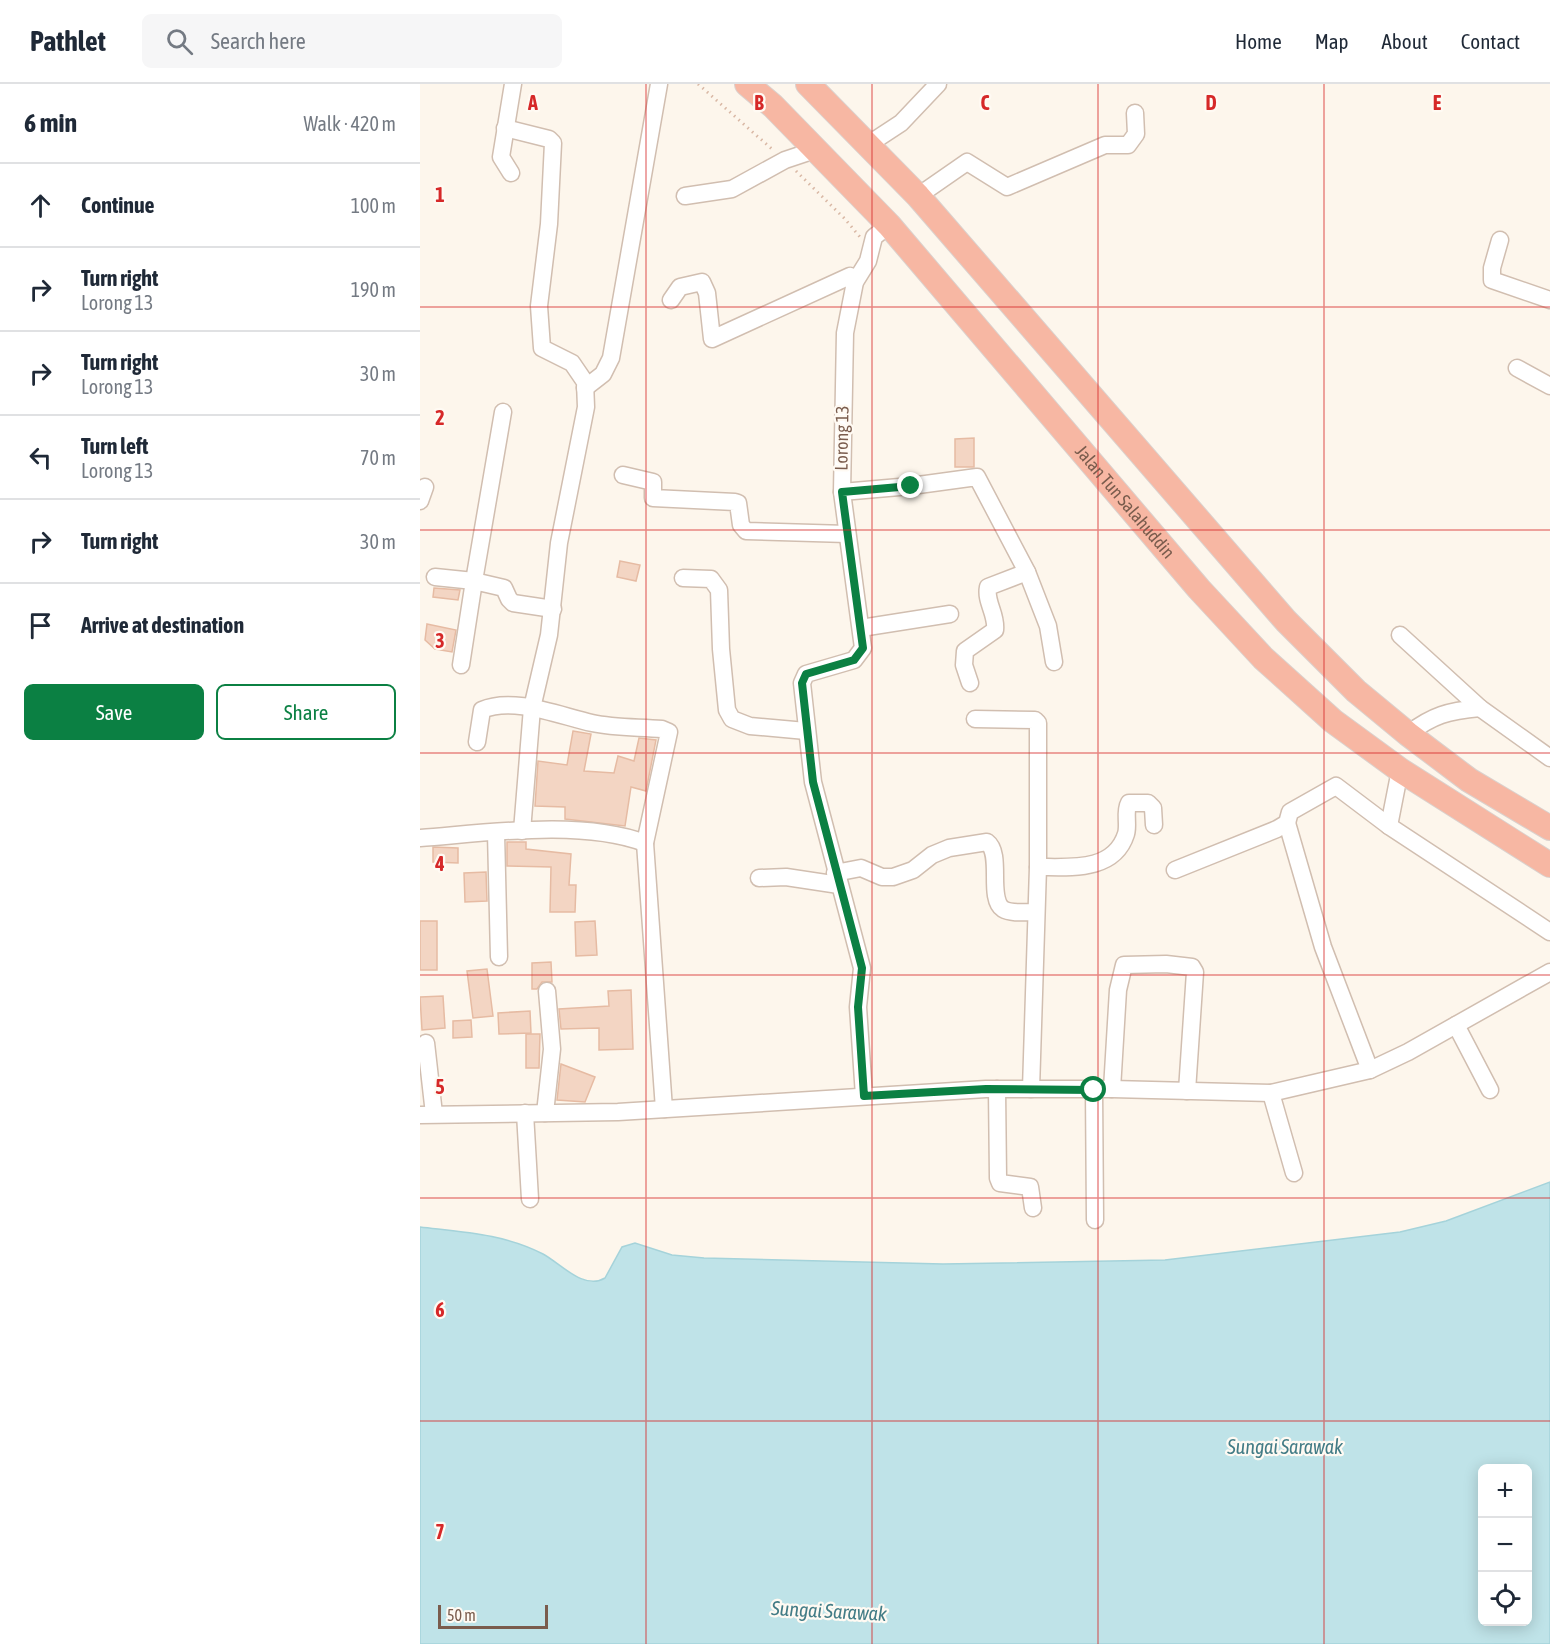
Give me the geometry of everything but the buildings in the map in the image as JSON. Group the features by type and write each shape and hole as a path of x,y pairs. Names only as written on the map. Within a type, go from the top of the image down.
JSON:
{"highway":[{"name":"Jalan Tun Salahuddin","path":"747,84 773,106 889,225 1191,580 1263,658 1333,722 1400,770 1550,865"},
{"path":"808,84 918,196 1286,621 1356,691 1408,734 1469,780 1550,828"}],"street":[{"path":"511,173 501,157 513,84"},
{"path":"585,388 603,374 611,358 659,84"},
{"path":"868,144 901,123 938,84"},
{"path":"918,196 967,162 1007,187 1105,145 1128,145 1136,134 1135,113"},
{"path":"505,128 549,139 553,143 549,224 539,306 542,348 572,363 585,382 586,407 559,543 553,609 531,708 522,831"},
{"path":"685,196 732,189 785,160 815,150"},
{"name":"Lorong 13","path":"864,1096 858,1007 862,968 813,782 802,683 806,674 854,660 860,656 863,648 842,492 845,333 858,277 868,261 874,237 889,225"},
{"path":"1500,240 1492,268 1492,280 1550,300"},
{"path":"671,300 680,287 702,282 707,293 712,339 850,276 858,277"},
{"path":"1517,368 1550,386"},
{"path":"461,665 503,412"},
{"path":"623,475 652,482 653,498 738,503 741,525 746,531 847,534"},
{"path":"842,492 977,477 1027,572 1048,626 1054,662"},
{"path":"970,683 964,665 965,651 995,630 996,622 988,597 988,587 1027,572"},
{"path":"435,577 474,581 504,588 513,603 553,609"},
{"path":"683,578 711,579 719,590 721,649 727,710 732,719 750,726 806,731"},
{"path":"861,628 950,614"},
{"path":"1400,635 1480,708 1550,758"},
{"path":"477,742 482,710 490,706 531,708 593,723 662,729 669,732 645,843 664,1109"},
{"path":"1408,734 1430,718 1455,710 1480,708"},
{"path":"975,719 1035,720 1038,723 1038,867 1031,1089"},
{"path":"1389,826 1400,770"},
{"path":"1370,1070 1323,948 1287,823 1290,812 1336,786 1389,826 1550,932"},
{"path":"1038,867 1086,867 1115,854 1123,843 1127,830 1126,809 1130,803 1148,803 1153,808 1154,825"},
{"path":"1175,870 1225,852 1287,823"},
{"path":"420,838 522,831 599,832 624,836 645,843"},
{"path":"496,832 499,957"},
{"path":"759,878 837,879 861,868 882,877 893,877 913,870 932,855 949,848 987,842 993,853 997,902 1002,909 1036,912"},
{"path":"1112,1089 1118,990 1124,965 1166,963 1192,967 1195,972 1187,1091"},
{"path":"426,1043 427,1115 664,1109 997,1089 1271,1093 1370,1070 1550,972"},
{"path":"545,1113 552,1048 547,991"},
{"path":"1456,1025 1490,1090"},
{"path":"997,1089 998,1178 1000,1183 1030,1187 1033,1209"},
{"path":"1094,1090 1095,1220"},
{"path":"1271,1093 1294,1173"},
{"path":"525,1113 530,1199"}],"water":[{"name":"Sungai Sarawak","path":"1550,1182 1550,1644 420,1644 420,1227 483,1235 514,1242 543,1254 572,1274 589,1281 605,1278 622,1247 635,1243 672,1255 704,1258 943,1264 1165,1260 1400,1232 1446,1221"}],"route":[{"path":"911,486 842,492 863,648 860,656 854,660 815,669 806,674 802,683 813,782 835,873 862,968 858,1007 864,1096 986,1089 1094,1090"}]}
